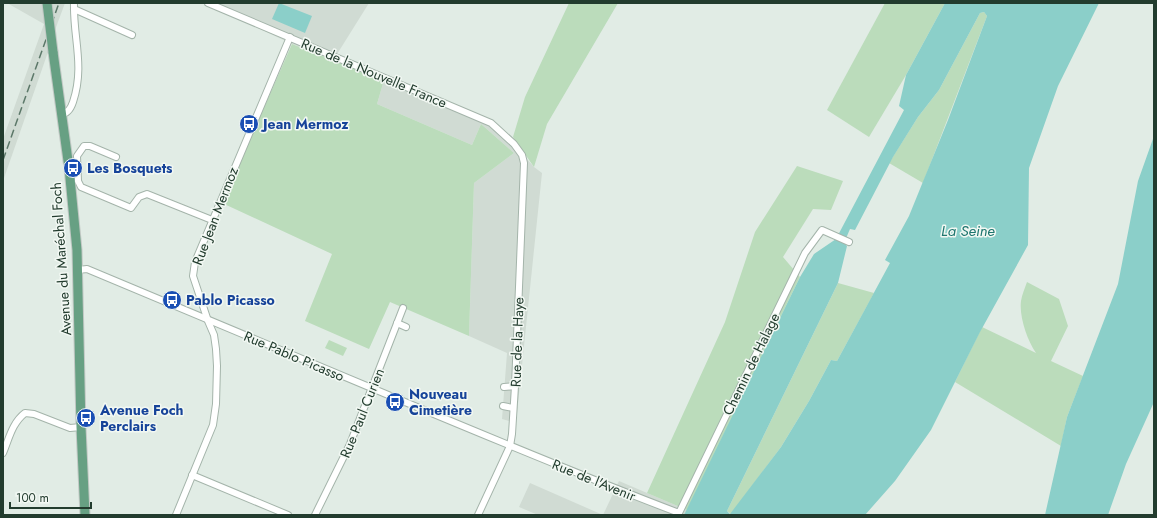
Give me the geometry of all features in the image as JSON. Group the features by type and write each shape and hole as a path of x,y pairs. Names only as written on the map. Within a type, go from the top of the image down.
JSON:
{"main road":[{"name":"Avenue du Maréchal Foch","path":"47,3 68,168 78,270 86,515"}],"street":[{"name":"Rue de la Nouvelle France","path":"208,3 491,123 514,144 522,155 524,163"},
{"path":"74,6 132,35"},
{"path":"61,114 68,112 71,107 78,83 79,60 74,6"},
{"name":"Rue Jean Mermoz","path":"176,515 213,425 215,413 217,359 214,335 193,276 194,262 290,37"},
{"path":"116,157 90,146 84,146 77,156 78,181 81,187 131,208 139,197 147,194 212,220"},
{"name":"Rue de la Haye","path":"478,515 510,446 512,434 524,163"},
{"name":"Chemin de Halage","path":"680,513 805,253 822,230 849,242"},
{"name":"Rue Pablo Picasso","path":"78,270 87,269 208,321 510,446"},
{"name":"Rue Paul Curien","path":"315,515 344,458 403,308"},
{"path":"397,323 406,327"},
{"path":"504,387 515,386"},
{"path":"503,406 514,408"},
{"path":"3,454 13,427 19,418 25,413 34,414 70,428 82,427"},
{"name":"Rue de l'Avenir","path":"510,446 680,513"},
{"path":"192,475 288,515"}],"shaded area":[{"path":"7,3 51,3 44,24"},
{"path":"52,3 65,3 55,30"},
{"path":"204,3 369,3 334,59 292,44"},
{"path":"44,24 48,52 3,181 3,139"},
{"path":"384,80 497,125 534,167 542,173 516,423 502,419 507,353 469,336 474,183 514,153 481,124 472,145 377,104"},
{"path":"619,481 687,510 684,515 603,515"},
{"path":"530,483 603,515 538,515 519,507"}],"green space":[{"path":"569,3 618,3 547,124 534,167 513,137 525,97"},
{"path":"885,3 945,3 906,75 869,137 827,110"},
{"path":"984,12 987,16 923,183 889,163 918,117 939,90 980,13"},
{"path":"292,44 384,80 377,104 472,145 481,124 514,153 474,183 469,336 390,302 369,349 305,321 332,254 222,203"},
{"path":"797,166 843,181 831,210 813,209 783,257 800,277 687,510 647,493 725,322 755,232"},
{"path":"1027,282 1059,299 1068,326 1051,361 1083,376 1067,417 1061,446 955,382 982,327 1036,353 1027,335 1021,314 1021,298"},
{"path":"838,283 874,293 837,361 831,360 809,401 781,447 731,514 727,511"},
{"path":"329,340 347,348 343,356 325,348"}],"water":[{"path":"279,3 312,16 305,33 272,19"},
{"name":"La Seine","path":"945,3 1099,3 1058,86 1029,168 1028,245 980,332 931,430 895,481 865,515 684,515 800,277 814,254 836,239 904,110 899,106 906,75","holes":["984,12 987,16 948,120 909,216 885,260 890,263 837,361 831,360 809,401 781,447 730,514 727,511 838,283 847,246 844,243 850,229 855,230 893,157 918,117 939,90 980,13"]},
{"path":"1154,136 1154,402 1126,464 1108,515 1045,515 1067,417 1118,284 1138,181"}],"railway":[{"path":"3,160 59,3"}],"place":[{"name":"Jean Mermoz","path":"249,124"},
{"name":"Les Bosquets","path":"73,168"},
{"name":"Pablo Picasso","path":"172,300"},
{"name":"Nouveau Cimetière","path":"395,402"},
{"name":"Avenue Foch Perclairs","path":"86,418"}]}
